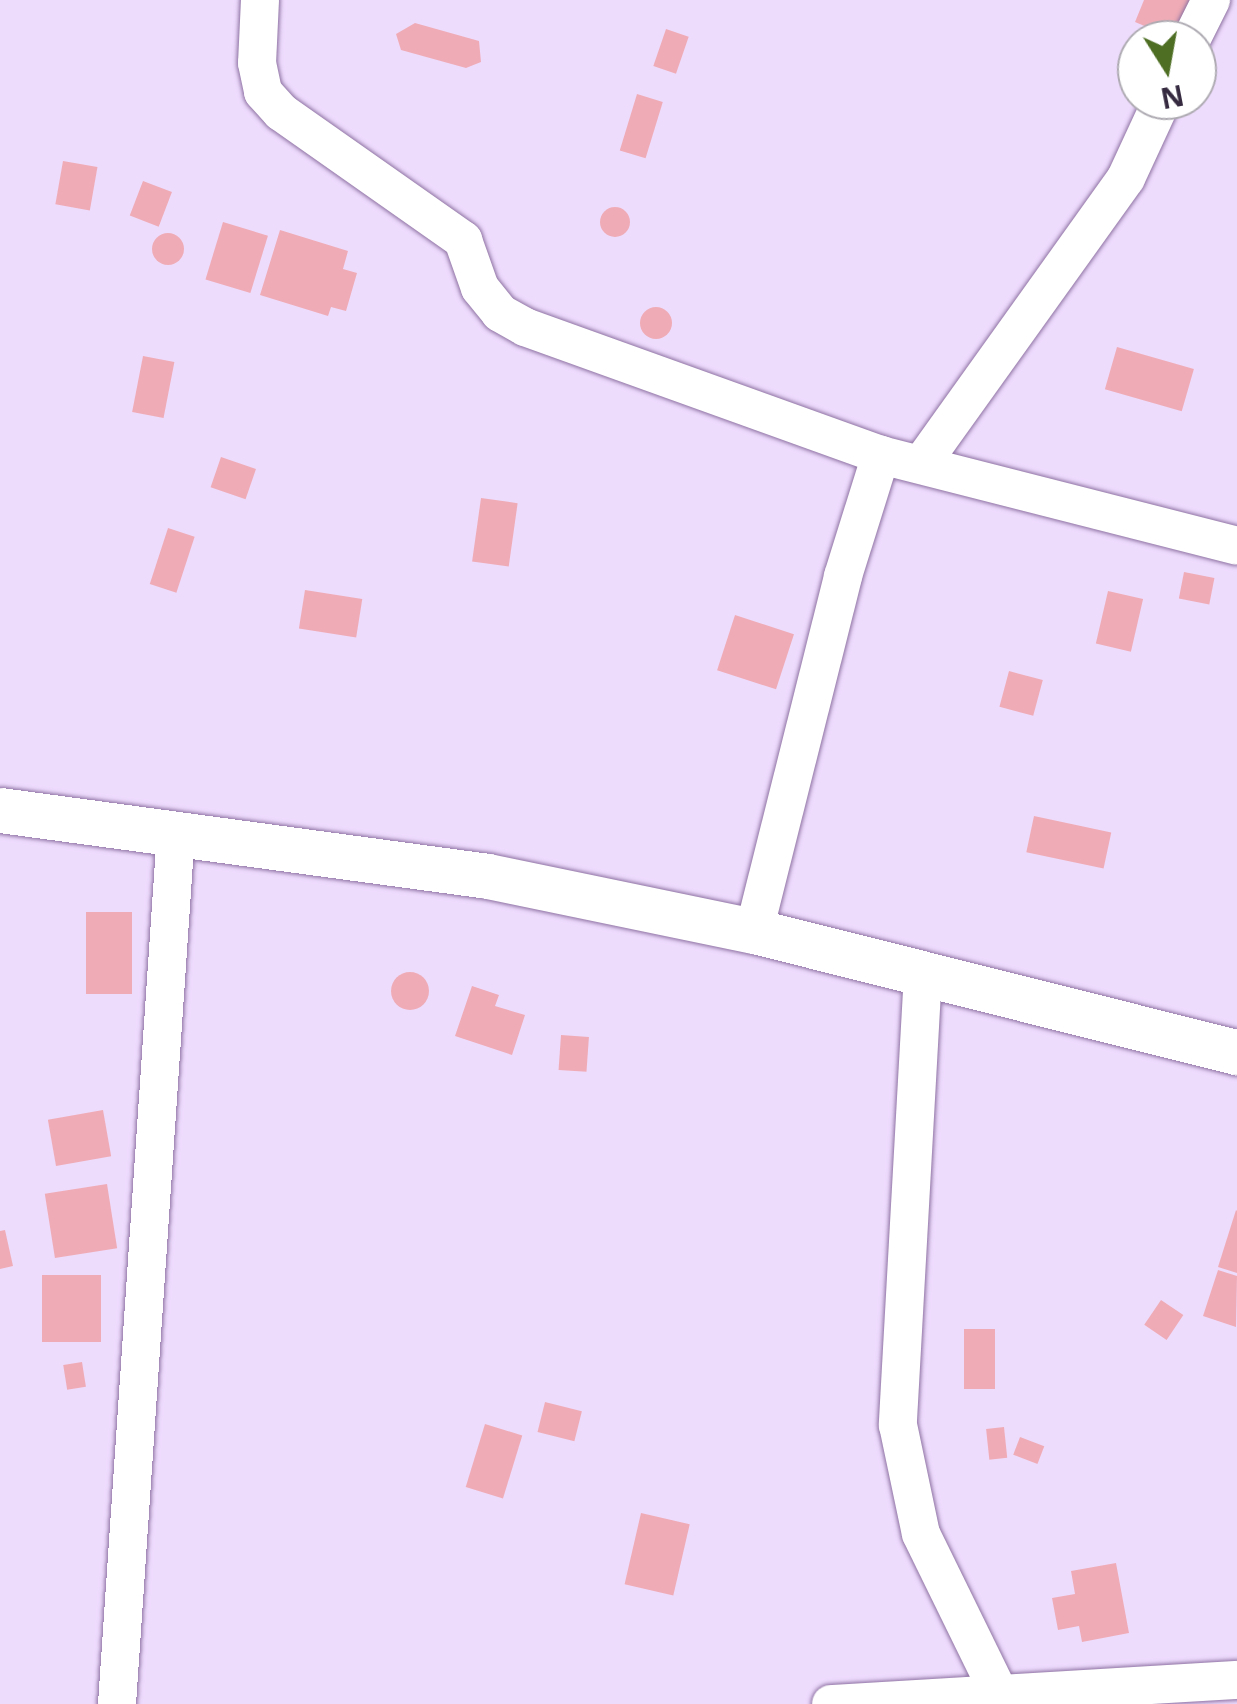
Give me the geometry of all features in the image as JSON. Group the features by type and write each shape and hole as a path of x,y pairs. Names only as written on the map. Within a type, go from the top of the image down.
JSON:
{"street":[{"path":"260,0 256,63 263,92 281,112 463,240 480,288 500,313 881,454 1237,546"},
{"path":"922,463 1126,178 1153,120"},
{"path":"754,930 842,576 881,454"},
{"path":"0,810 488,876 754,930 1237,1052"},
{"path":"116,1704 176,832"},
{"path":"923,973 898,1425 921,1534 1002,1699"},
{"path":"832,1704 1083,1698 1237,1680"}],"building":[{"path":"1144,0 1217,0 1198,20 1136,20"},
{"path":"415,23 479,41 481,62 466,68 401,50 396,34"},
{"path":"666,29 689,37 676,74 653,66"},
{"path":"637,94 663,102 646,158 620,150"},
{"path":"63,161 97,167 90,210 55,204"},
{"path":"143,181 172,192 159,227 130,216"},
{"path":"615,207 625,212 630,222 625,232 615,237 605,232 600,222 605,212"},
{"path":"223,222 268,236 250,293 205,279"},
{"path":"280,230 348,251 343,269 357,273 346,311 331,307 328,316 260,295"},
{"path":"168,233 179,238 184,249 179,260 168,265 157,260 152,249 157,238"},
{"path":"656,307 668,311 672,323 668,335 656,339 644,335 640,323 644,311"},
{"path":"1117,347 1194,369 1182,411 1105,389"},
{"path":"143,356 174,362 164,418 132,412"},
{"path":"221,457 256,469 246,499 211,487"},
{"path":"481,498 518,503 509,567 472,561"},
{"path":"168,528 195,537 176,593 150,584"},
{"path":"1184,572 1214,578 1209,604 1179,599"},
{"path":"305,590 362,599 356,638 299,629"},
{"path":"1108,591 1143,599 1131,652 1096,644"},
{"path":"735,615 794,634 776,689 717,670"},
{"path":"1009,671 1043,680 1033,716 999,707"},
{"path":"1034,816 1111,832 1104,869 1026,852"},
{"path":"86,912 132,912 132,994 86,994"},
{"path":"410,972 423,978 429,991 423,1004 410,1010 397,1004 391,991 397,978"},
{"path":"472,986 499,995 495,1006 525,1015 512,1055 455,1036"},
{"path":"561,1035 589,1037 586,1072 559,1070"},
{"path":"103,1110 111,1156 56,1166 48,1120"},
{"path":"107,1184 117,1248 55,1258 45,1194"},
{"path":"1237,1211 1237,1273 1218,1267"},
{"path":"5,1230 13,1266 0,1269 0,1231"},
{"path":"1218,1270 1237,1276 1236,1327 1203,1316"},
{"path":"42,1275 101,1275 101,1342 42,1342"},
{"path":"1161,1300 1183,1315 1167,1340 1144,1325"},
{"path":"964,1329 995,1329 995,1389 964,1389"},
{"path":"82,1362 86,1387 67,1390 63,1365"},
{"path":"545,1402 582,1411 574,1441 538,1432"},
{"path":"485,1424 522,1435 503,1499 466,1487"},
{"path":"1004,1427 1007,1458 989,1460 986,1429"},
{"path":"1020,1437 1044,1446 1037,1464 1013,1455"},
{"path":"641,1513 690,1524 673,1595 625,1584"},
{"path":"1116,1563 1129,1633 1082,1642 1079,1626 1058,1630 1052,1598 1075,1594 1071,1571"}]}
